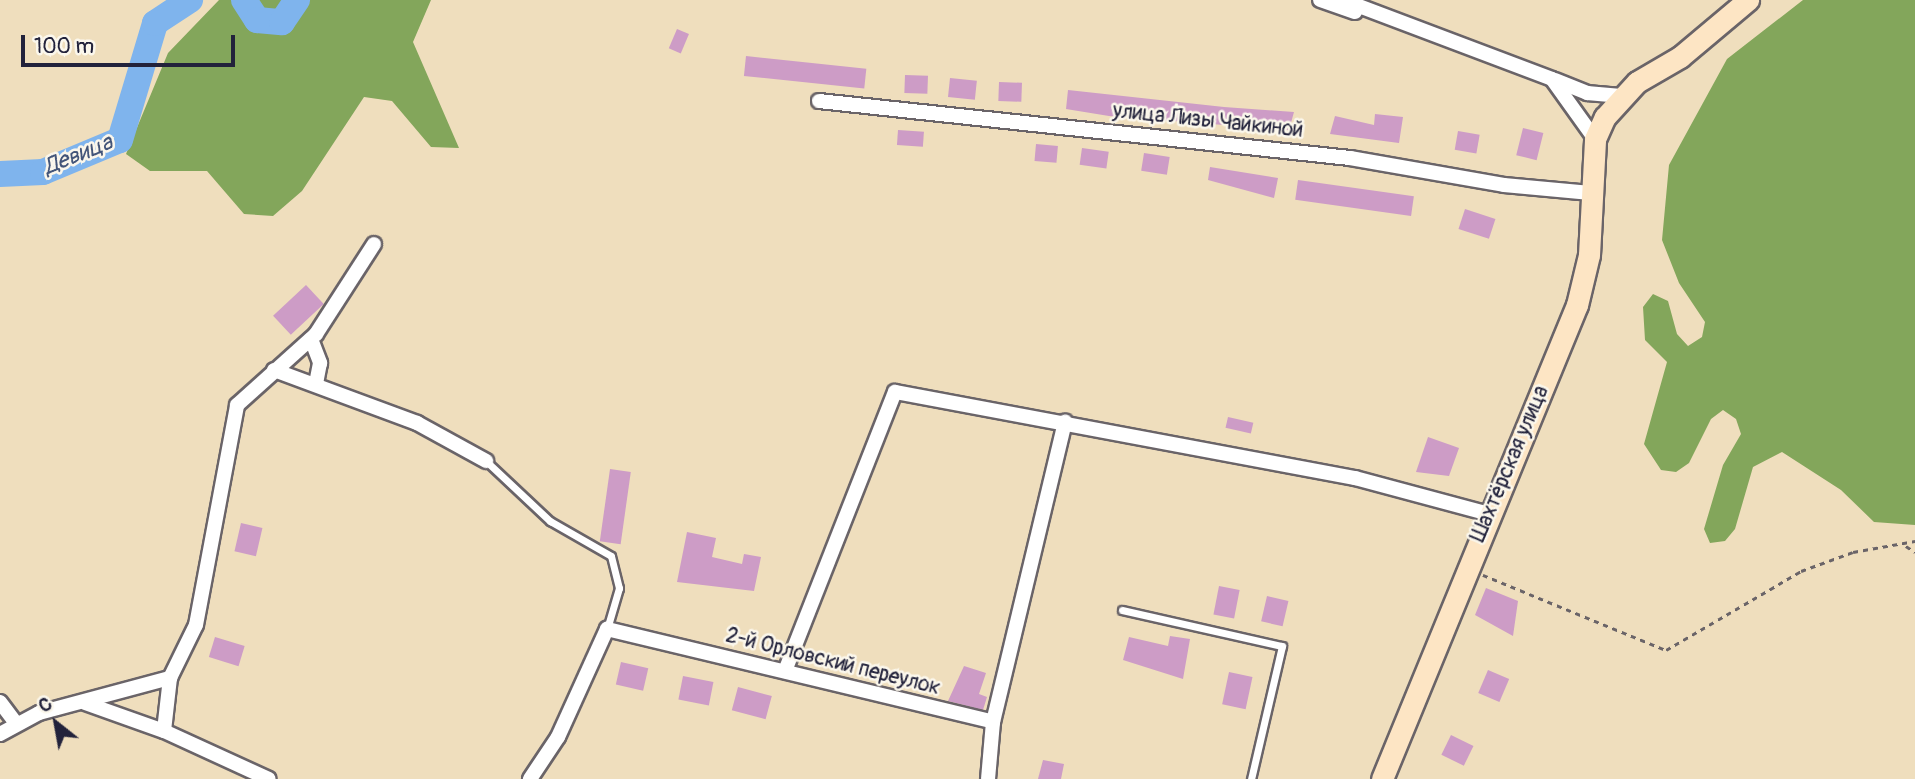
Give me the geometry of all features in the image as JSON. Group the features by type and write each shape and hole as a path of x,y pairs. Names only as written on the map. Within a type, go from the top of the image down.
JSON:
{"street":[{"path":"1320,0 1363,12 1587,93 1624,96"},
{"path":"1343,0 1363,12"},
{"path":"1552,79 1595,139 1624,96 1748,0"},
{"name":"улица Лизы Чайкиной","path":"819,101 1350,158 1504,185 1591,193"},
{"name":"Шахтёрская улица","path":"1382,779 1465,567 1577,305 1589,255 1595,139"},
{"path":"164,731 170,678 196,625 237,405 311,339 374,244"},
{"path":"311,339 320,363 316,383"},
{"path":"274,370 316,383 416,423 486,461"},
{"path":"785,671 895,392 1065,421 1355,478 1489,514"},
{"path":"988,779 993,722 1065,421"},
{"path":"530,779 558,737 607,629"},
{"name":"2-й Орловский переулок","path":"607,629 993,722"},
{"path":"0,734 15,722 170,678"},
{"path":"0,702 15,722"},
{"path":"83,702 164,731 269,779"}],"lane":[{"path":"486,461 550,521 611,556 619,587 607,629"},
{"path":"1122,610 1282,646 1251,779"}],"path":[{"path":"1465,567 1666,650 1801,571 1853,552 1905,546 1915,541"},
{"path":"1905,546 1915,552"}],"green space":[{"path":"219,0 431,0 413,42 459,148 431,147 392,101 364,97 302,191 273,216 244,214 207,171 150,171 126,154 168,53"},
{"path":"1803,0 1915,0 1915,525 1874,522 1841,490 1782,452 1753,467 1735,529 1725,541 1710,543 1704,529 1723,465 1741,434 1736,419 1723,410 1711,419 1689,463 1676,472 1661,470 1644,444 1667,362 1645,340 1643,307 1653,294 1668,301 1677,334 1688,346 1702,337 1705,322 1679,283 1662,240 1669,165 1727,59"}],"building":[{"path":"677,29 689,34 681,53 669,48"},
{"path":"746,56 866,69 864,89 744,76"},
{"path":"905,75 928,76 927,94 904,93"},
{"path":"950,78 977,81 975,100 948,97"},
{"path":"999,82 1022,83 1021,102 998,101"},
{"path":"1068,90 1294,112 1289,130 1109,116 1066,109"},
{"path":"1375,114 1403,117 1399,143 1330,134 1335,116 1374,125"},
{"path":"1523,128 1543,133 1537,160 1516,155"},
{"path":"898,130 924,132 923,147 897,145"},
{"path":"1458,131 1480,135 1476,154 1455,150"},
{"path":"1036,144 1058,146 1056,163 1035,161"},
{"path":"1082,148 1109,152 1106,169 1080,165"},
{"path":"1144,153 1170,157 1167,175 1141,171"},
{"path":"1210,167 1278,178 1274,198 1208,180"},
{"path":"1298,180 1414,196 1411,216 1295,200"},
{"path":"1465,209 1495,219 1489,239 1459,229"},
{"path":"306,285 324,304 291,335 273,316"},
{"path":"1228,417 1253,423 1251,434 1226,428"},
{"path":"1428,437 1459,448 1449,476 1416,472"},
{"path":"610,469 631,472 621,544 600,541"},
{"path":"241,523 262,528 256,556 234,551"},
{"path":"687,532 716,538 712,557 742,564 744,554 761,557 754,591 677,582"},
{"path":"1219,586 1240,590 1234,618 1213,614"},
{"path":"1486,588 1518,601 1513,636 1475,615"},
{"path":"1267,596 1288,601 1283,626 1261,621"},
{"path":"1170,636 1190,639 1183,679 1123,660 1129,637 1168,646"},
{"path":"215,637 245,646 239,666 209,657"},
{"path":"621,662 648,668 643,691 616,684"},
{"path":"964,666 986,673 979,694 987,697 983,710 948,701"},
{"path":"1488,670 1509,679 1499,702 1478,693"},
{"path":"1229,672 1252,677 1246,709 1222,704"},
{"path":"683,676 713,682 709,705 678,700"},
{"path":"738,687 772,696 766,719 732,710"},
{"path":"1451,735 1473,746 1464,766 1441,755"},
{"path":"1043,760 1064,764 1061,779 1038,779"}],"waterway":[{"name":"Девица","path":"0,174 43,172 120,140 155,23 190,0"},
{"name":"Девица","path":"244,0 257,20 282,22 297,0"}]}
